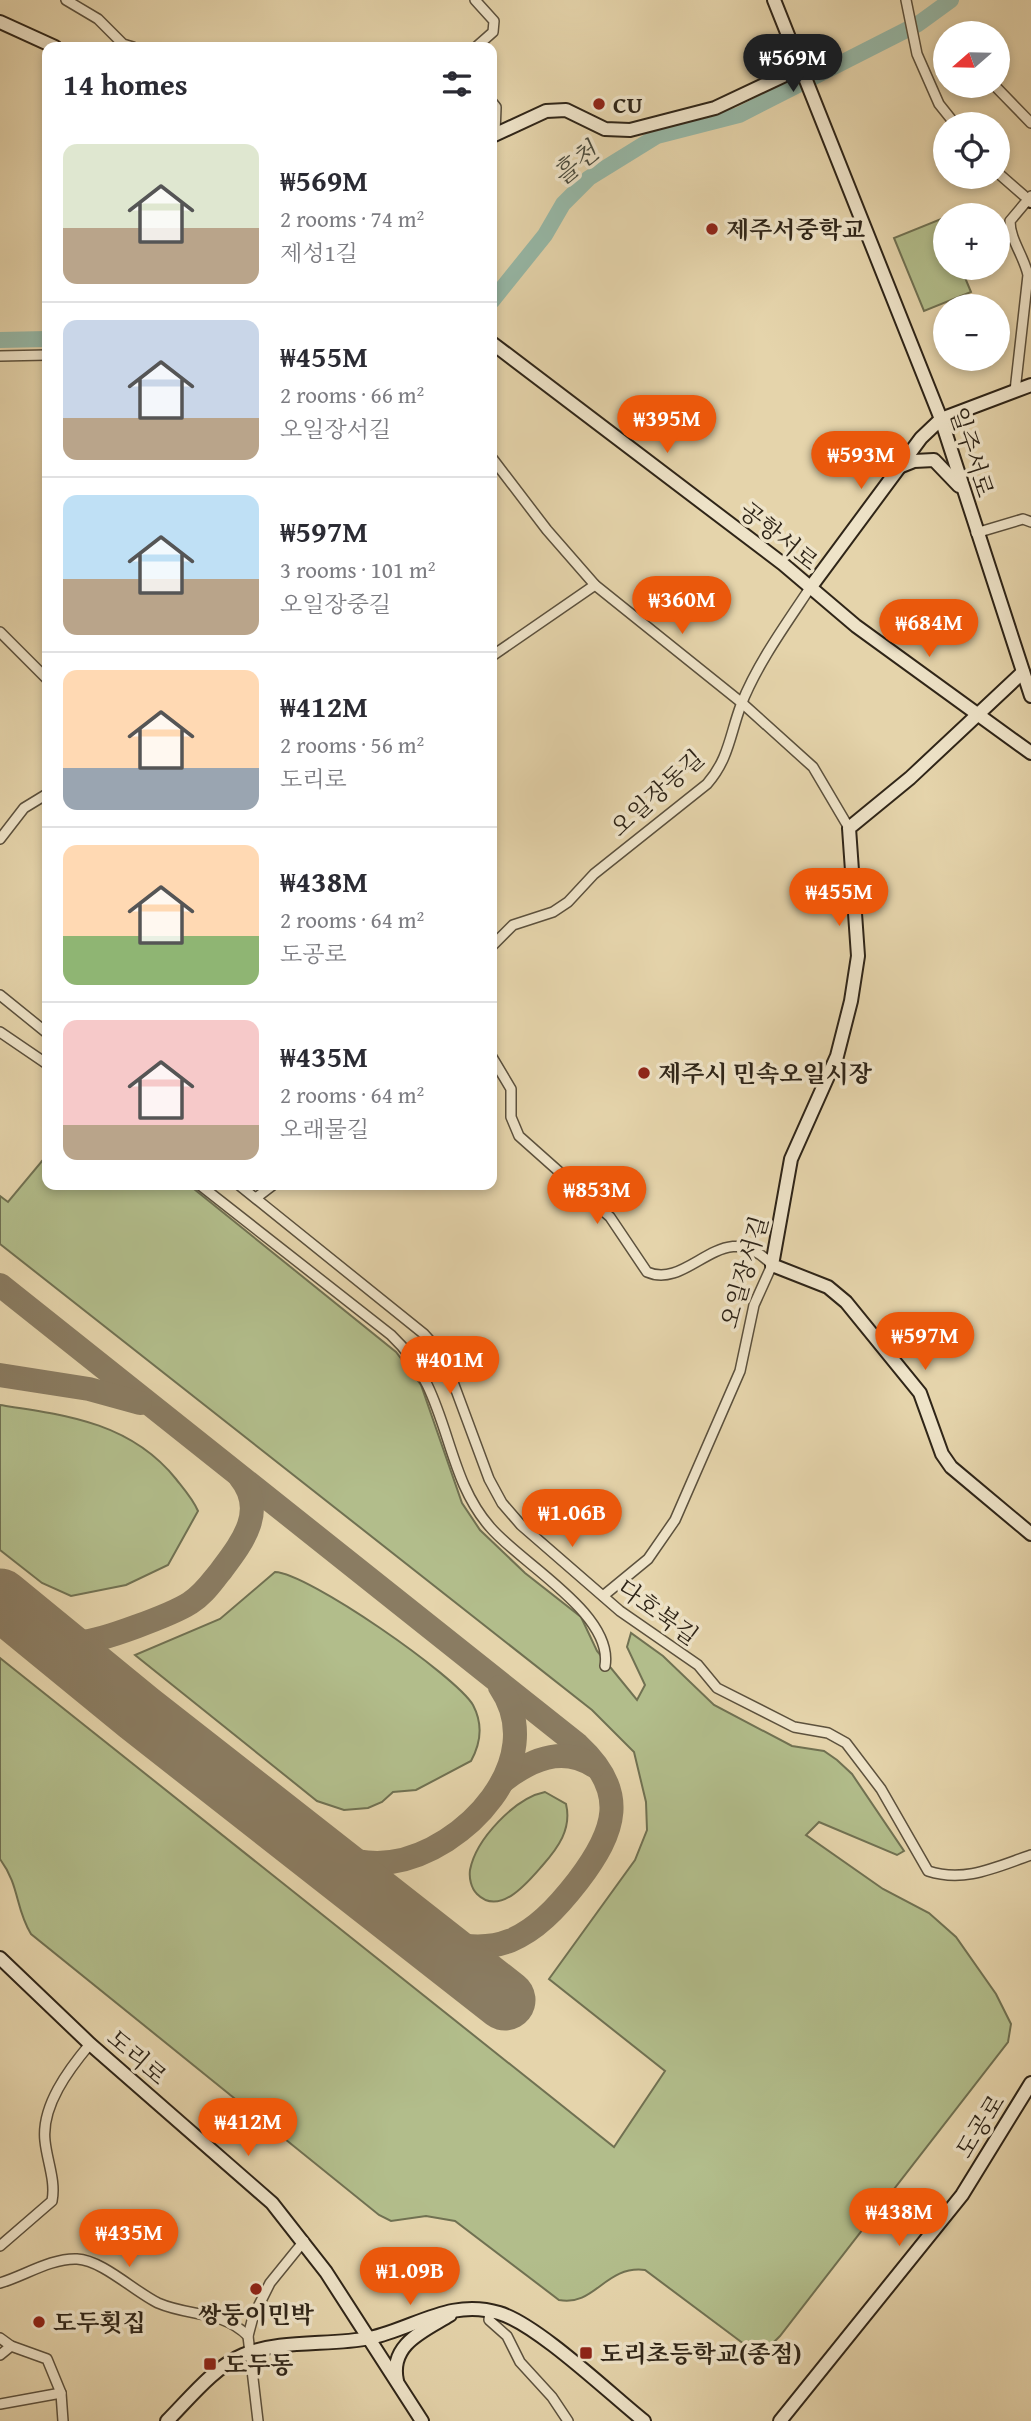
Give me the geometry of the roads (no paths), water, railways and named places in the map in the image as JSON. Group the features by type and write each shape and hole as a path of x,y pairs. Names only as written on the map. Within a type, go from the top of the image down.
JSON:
{"street":[{"path":"66,0 97,19 121,42"},
{"path":"475,0 494,21 493,32 482,42"},
{"path":"497,134 546,111 556,110 566,110 605,129 630,130 715,108 800,68 774,0"},
{"path":"906,0 913,36 939,104 945,112"},
{"path":"0,22 44,42"},
{"name":"일주서로","path":"800,68 941,419 1031,696"},
{"path":"1007,98 1031,123"},
{"path":"1010,183 1030,199 1010,221 1010,231 1025,262 1029,298 1015,391"},
{"name":"공항서로","path":"497,348 732,525 810,588 1031,753"},
{"path":"0,356 42,355"},
{"path":"941,419 1031,385"},
{"name":"오일장동길","path":"497,941 513,925 553,912 568,902 594,874 707,783 722,767 741,703 782,630 921,438 941,419"},
{"path":"899,468 914,461 934,460 963,492"},
{"path":"497,465 547,530 596,585 741,703 813,767 849,828 910,778 1023,673"},
{"path":"976,533 1023,519 1031,522"},
{"path":"497,653 596,585"},
{"path":"0,632 42,674"},
{"path":"1017,651 1031,646"},
{"path":"0,839 24,808 42,797"},
{"name":"오일장서길","path":"603,1596 648,1559 675,1520 740,1371 754,1305 772,1265 790,1159 837,1056 851,1001 858,956 849,828"},
{"path":"0,995 42,1029"},
{"path":"0,1032 42,1061"},
{"path":"497,1065 511,1089 511,1117 519,1136 610,1217 648,1272 669,1275 720,1249 733,1247 759,1250 772,1265 828,1287 846,1302 920,1393 942,1454 951,1467 1031,1534"},
{"path":"206,1190 391,1335 414,1359 431,1388 463,1478 480,1513 502,1540 582,1610 600,1638 607,1658 606,1666"},
{"name":"다호북길","path":"246,1190 424,1334 449,1367 489,1479 502,1503 522,1525 603,1596 685,1654 727,1694 794,1727 828,1733 846,1743 881,1789 928,1871 947,1877 965,1877 1031,1855"},
{"path":"256,1198 266,1190"},
{"name":"도리로","path":"0,1958 90,2045 235,2168 272,2203 303,2241 422,2421"},
{"path":"0,2246 52,2201 53,2186 44,2139 46,2123 64,2079 90,2045"},
{"name":"도공로","path":"780,2421 962,2195 1031,2083"},
{"path":"248,2336 263,2294 303,2241"},
{"path":"0,2283 44,2267 82,2260 158,2303 233,2322 248,2336 252,2352 258,2421"},
{"path":"398,2385 395,2364 403,2347 459,2309"},
{"path":"166,2421 216,2374 241,2355 367,2338 459,2309 490,2311 525,2325 644,2421"},
{"path":"490,2311 489,2320 508,2336 520,2362 552,2397 568,2421"},
{"path":"0,2338 11,2346 44,2357 53,2368 61,2393 63,2421"},
{"path":"0,2355 11,2346"},
{"path":"0,2404 61,2393"}],"waterway":[{"name":"흘천","path":"497,295 545,235 563,204 589,178 657,136 739,115 918,24 951,0"},
{"name":"흘천","path":"0,340 42,339"}],"place":[{"name":"CU","path":"599,104"},
{"name":"제주서중학교","path":"712,229"},
{"name":"제주시 민속오일시장","path":"644,1073"},
{"name":"쌍둥이민박","path":"256,2289"},
{"name":"도두횟집","path":"39,2322"},
{"name":"도리초등학교(종점)","path":"586,2353"},
{"name":"도두동","path":"210,2364"}]}
